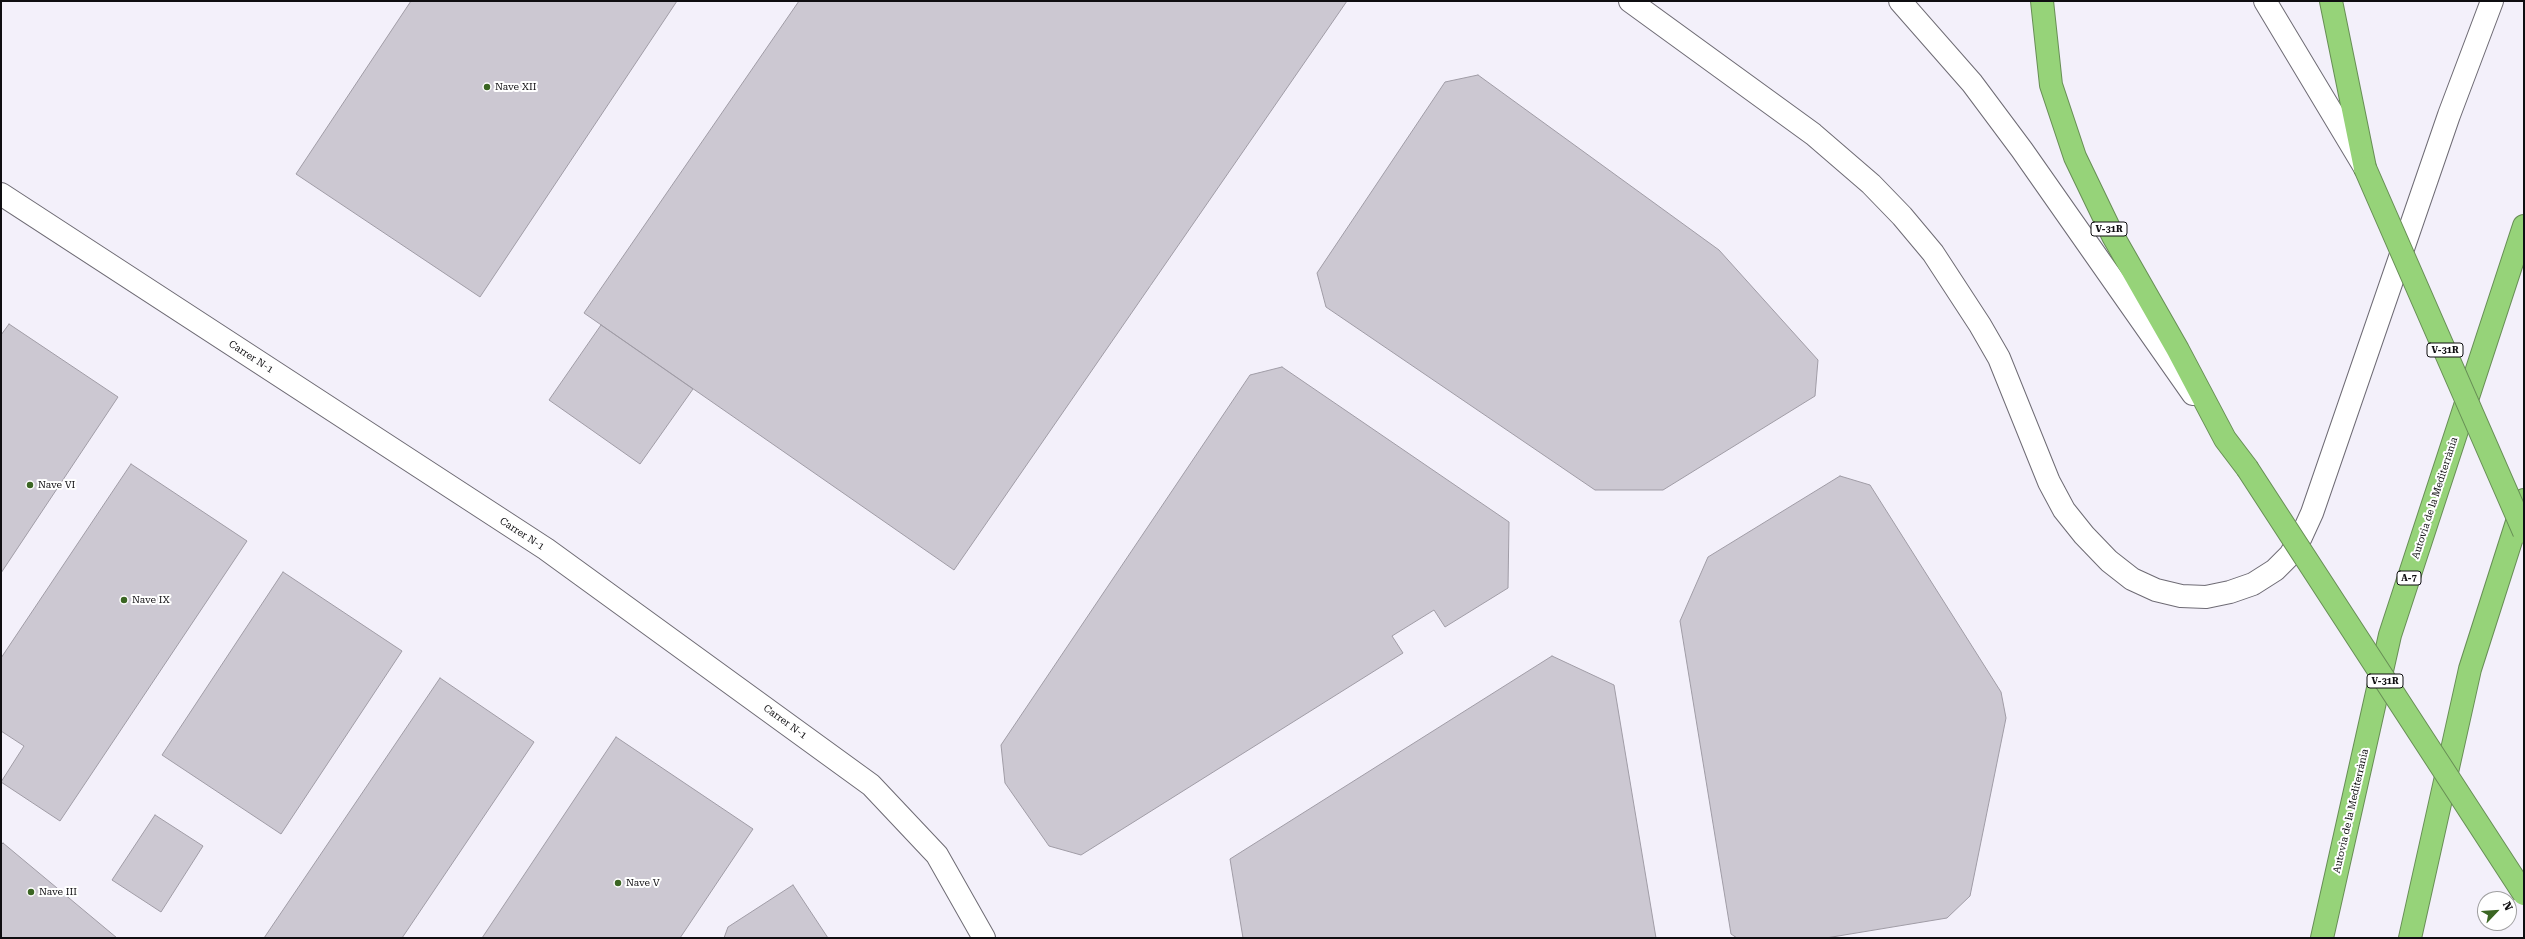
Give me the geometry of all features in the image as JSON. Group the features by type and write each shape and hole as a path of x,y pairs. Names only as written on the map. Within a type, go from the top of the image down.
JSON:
{"highway":[{"name":"V-31R","path":"2042,1 2050,85 2075,157 2113,236 2178,350 2225,439 2246,468 2524,894"},
{"name":"V-31R","path":"2331,1 2365,168 2524,532"},
{"name":"Autovia de la Mediterrània","path":"2322,938 2390,635 2524,226"},
{"path":"2410,938 2470,669 2524,500"}],"street":[{"path":"1630,1 1813,134 1871,184 1897,211 1933,253 1980,324 1999,358 2049,482 2064,510 2084,535 2110,561 2132,579 2168,593 2206,597 2230,592 2253,584 2270,573 2290,556 2301,537 2312,513 2449,115 2492,1"},
{"path":"1900,1 1972,83 2022,150 2225,439"},
{"path":"2264,1 2365,168"},
{"name":"Carrer N-1","path":"1,194 546,549 871,785 937,855 984,938"}],"building":[{"name":"Nave XII","path":"411,1 677,1 480,297 296,174"},
{"path":"799,1 1347,1 954,570 584,313"},
{"path":"1478,75 1719,250 1818,360 1815,396 1663,490 1595,490 1326,307 1317,273 1445,82"},
{"name":"Nave VI","path":"9,324 118,397 1,573 1,335"},
{"path":"601,325 693,389 640,464 549,400"},
{"path":"1282,367 1509,522 1508,588 1445,627 1434,610 1392,636 1403,653 1081,855 1049,846 1005,783 1001,745 1250,375"},
{"name":"Nave IX","path":"131,464 247,541 60,821 1,782 24,746 1,731 1,658"},
{"path":"1840,476 1870,485 2001,692 2006,718 1970,896 1947,918 1826,938 1737,938 1731,934 1680,621 1708,557"},
{"path":"283,572 402,651 281,834 162,755"},
{"path":"1552,656 1614,685 1656,938 1243,938 1230,859"},
{"path":"440,678 534,742 402,938 264,938"},
{"name":"Nave V","path":"616,737 753,829 680,938 482,938"},
{"path":"155,815 203,846 161,912 112,880"},
{"name":"Nave III","path":"3,843 117,938 1,938 1,845"},
{"path":"793,885 828,938 724,938 728,927"}],"place":[{"name":"Nave XII","path":"487,87"},
{"name":"Nave VI","path":"30,485"},
{"name":"Nave IX","path":"124,600"},
{"name":"Nave V","path":"618,883"},
{"name":"Nave III","path":"31,892"}]}
